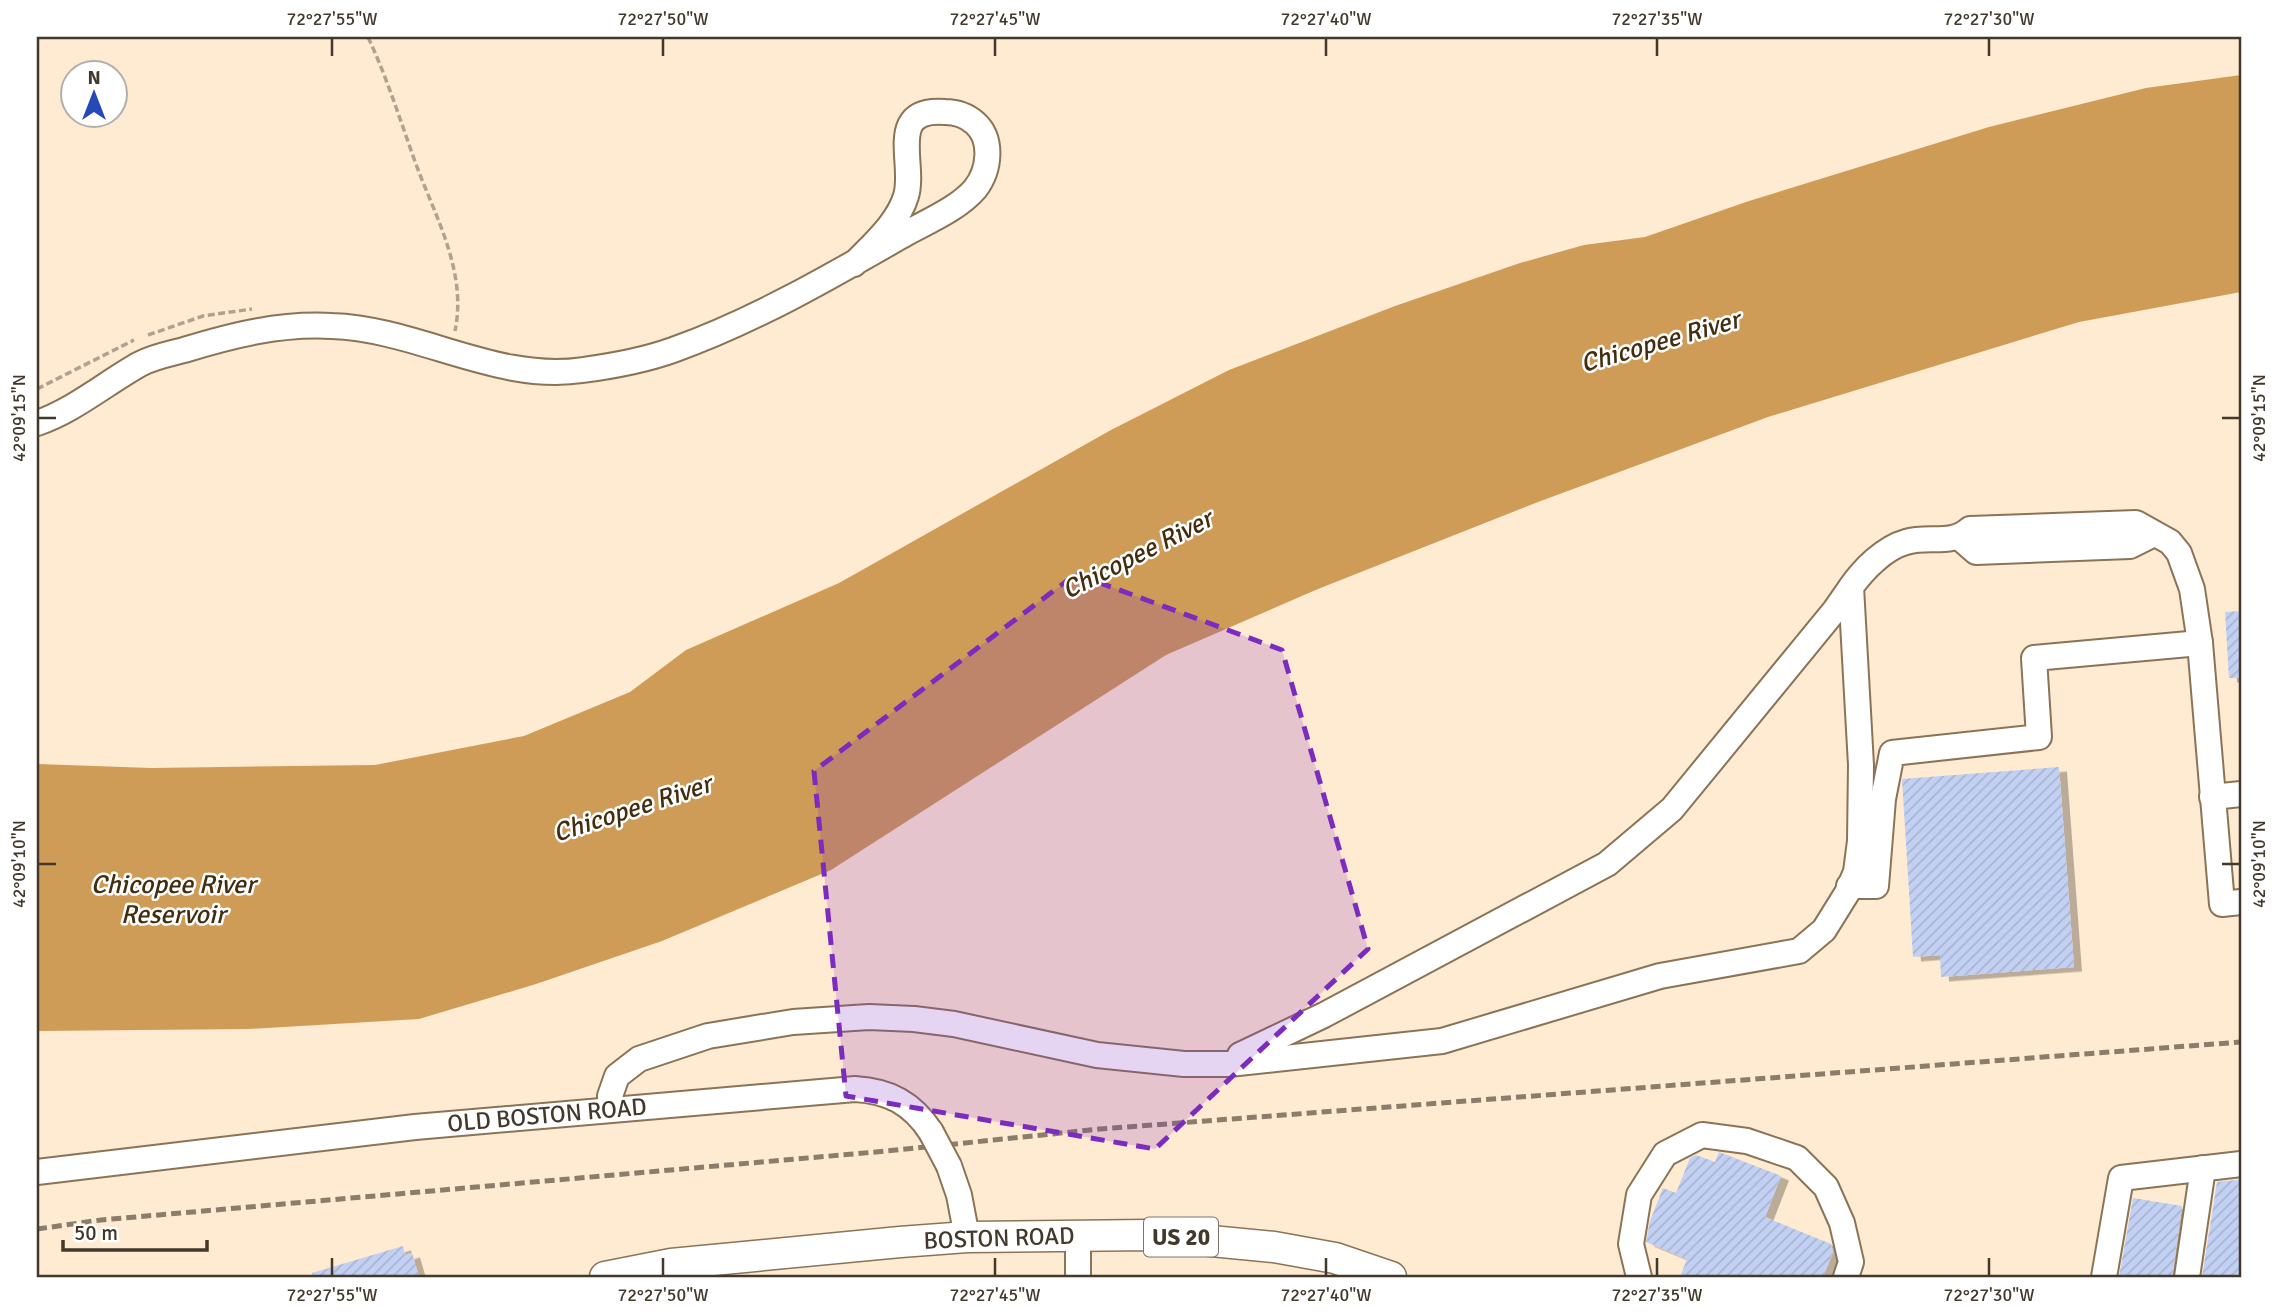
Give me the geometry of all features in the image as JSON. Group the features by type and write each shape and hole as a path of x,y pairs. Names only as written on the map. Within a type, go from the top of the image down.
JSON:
{"main road":[{"name":"BOSTON ROAD","path":"605,1277 671,1264 967,1237 1077,1236 1184,1237 1274,1247 1335,1258 1391,1277"}],"street":[{"path":"37,423 142,363 237,334 297,325 380,331 522,371 580,371 672,351 722,330 854,264 937,216 976,188 985,168 988,151 985,136 967,116 933,111 916,118 908,129 904,144 909,180 906,196 886,229 854,264"},
{"path":"1213,1064 1256,1049 1312,1021 1607,864 1641,838 1686,793 1836,610 1850,587 1876,560 1905,542 1960,538 1970,530 2136,523 2171,542 2179,553 2192,589 2200,643 2222,904 2241,902"},
{"path":"611,1109 610,1096 617,1076 639,1059 708,1036 830,1018 928,1020 1097,1055 1213,1064 1442,1041 1660,976 1798,951 1824,930 1856,872 1861,805 1850,587"},
{"path":"1849,886 1876,886 1883,799 1892,753 2039,737 2034,658 2200,643"},
{"path":"2213,797 2241,794"},
{"name":"OLD BOSTON ROAD","path":"37,1172 177,1153 611,1109 871,1090 904,1103 931,1132 949,1166 959,1195 967,1237"},
{"path":"1639,1277 1631,1244 1639,1195 1665,1154 1702,1135 1747,1141 1797,1158 1826,1187 1842,1223 1851,1262 1846,1277"},
{"path":"2104,1277 2121,1178 2241,1164"},
{"path":"2187,1277 2203,1168"},
{"path":"1077,1236 1078,1277"}],"path":[{"path":"368,37 395,97 454,270 459,301 450,350"}],"highlighted area":[{"path":"1076,574 1282,650 1368,949 1155,1149 846,1096 814,771"}],"water":[{"path":"2241,75 2241,292 2079,322 1768,417 1538,502 1318,589 1166,655 831,870 662,941 536,984 419,1019 249,1029 37,1031 37,764 151,768 375,765 524,736 630,692 686,650 839,583 1111,430 1229,370 1395,306 1520,263 1584,245 1645,237 1749,201 1989,127 2146,88"}],"building":[{"path":"2241,611 2241,678 2229,678 2225,612"},
{"path":"2059,767 2074,967 1941,977 1940,955 1913,957 1902,779"},
{"path":"1719,1152 1781,1176 1765,1217 1831,1244 1833,1252 1823,1277 1680,1277 1687,1259 1646,1242 1650,1221 1663,1188 1676,1193 1690,1158 1696,1155 1715,1162"},
{"path":"2241,1180 2241,1277 2202,1277 2217,1182"},
{"path":"2133,1198 2182,1206 2172,1277 2119,1277"},
{"path":"403,1246 405,1255 412,1253 419,1277 313,1277 312,1273"}],"railway":[{"path":"37,1229 101,1220 887,1151 1100,1129 2241,1042"}],"water label":[{"name":"Chicopee River","path":"1660,341"},
{"name":"Chicopee River","path":"1137,554"},
{"name":"Chicopee River","path":"632,808"},
{"name":"Chicopee River Reservoir","path":"173,899"}]}
